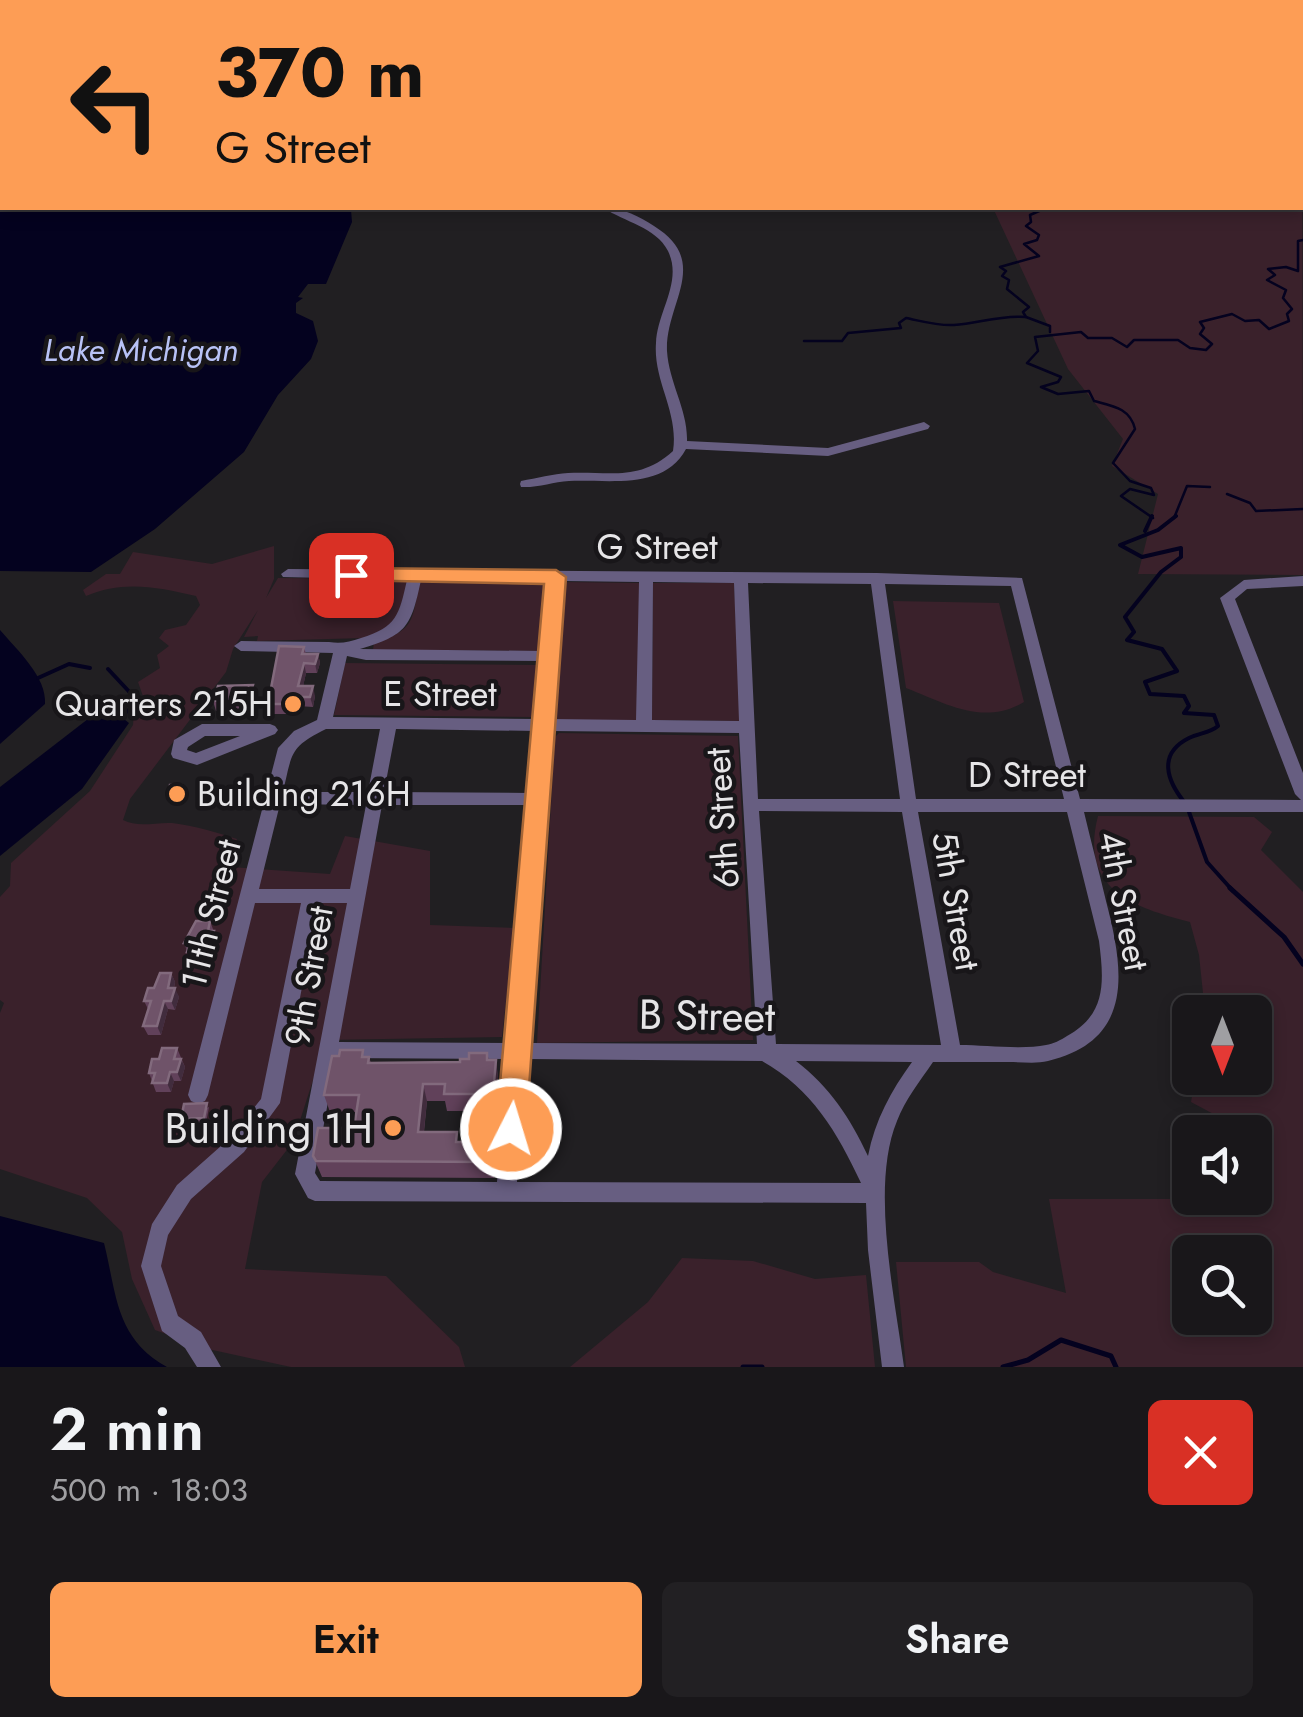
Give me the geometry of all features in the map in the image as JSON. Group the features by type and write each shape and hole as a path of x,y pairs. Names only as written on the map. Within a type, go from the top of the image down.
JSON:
{"street":[{"path":"526,484 562,477 641,476 669,463 681,445 680,420 661,344 676,293 676,259 663,238 614,210"},
{"path":"681,445 828,452 924,426"},
{"name":"G Street","path":"288,574 1017,581 1020,591"},
{"path":"341,649 398,631 406,621 415,575"},
{"path":"556,577 506,1193 874,1192"},
{"path":"644,726 646,577"},
{"name":"6th Street","path":"741,577 750,805 768,1054"},
{"name":"5th Street","path":"876,578 909,805 952,1055"},
{"path":"1303,581 1238,587 1227,598 1303,794"},
{"name":"4th Street","path":"1020,591 1114,976 1107,1009 1081,1039"},
{"path":"241,646 341,649 366,656 548,656"},
{"path":"270,730 286,748 316,727 341,649"},
{"name":"E Street","path":"270,730 197,759 179,754 178,747 186,737 202,730 389,724 746,727"},
{"name":"9th Street","path":"389,724 305,1174 307,1182 326,1193 506,1193"},
{"name":"11th Street","path":"198,1095 286,748"},
{"path":"274,798 537,799"},
{"name":"D Street","path":"750,805 1303,806"},
{"path":"250,896 356,896"},
{"path":"210,1367 192,1340 170,1323 151,1266 159,1231 184,1192 237,1146 270,1103 311,896"},
{"name":"B Street","path":"329,1050 1045,1054 1081,1039"},
{"path":"768,1054 803,1074 823,1094 846,1130 874,1192"},
{"path":"893,1367 874,1192 882,1134 901,1094 928,1054"}],"shaded area":[{"path":"994,210 1302,210 1303,575 1138,574 1158,494 1112,466 1123,439 1068,369"},
{"path":"274,546 274,579 266,598 278,578 410,579 402,621 365,638 257,641 258,636 244,637 258,610 233,649 226,672 130,799 123,820 181,824 237,839 231,867 330,874 345,836 430,851 430,925 514,928 502,1037 326,1040 293,1142 262,1182 245,1269 386,1276 459,1347 465,1367 291,1367 208,1349 155,1330 132,1279 122,1232 87,1198 0,1169 0,1013 4,1003 0,1000 0,897 10,886 11,863 90,791 133,725 134,712 144,699 138,682 160,668 157,655 169,646 159,638 165,630 186,625 200,605 196,596 154,588 113,588 86,596 83,590 106,574 120,574 133,552 212,564"},
{"path":"420,579 552,580 546,651 373,650 374,642 398,633 410,621"},
{"path":"564,582 642,583 638,721 552,720"},
{"path":"653,583 734,583 741,721 652,720"},
{"path":"893,601 999,603 1024,702 1009,709 979,712 951,706 906,688"},
{"path":"345,663 538,665 533,717 334,715"},
{"path":"559,733 738,736 753,1040 537,1043 555,737"},
{"path":"1098,816 1254,817 1272,832 1261,850 1303,892 1303,1367 906,1367 896,1262 979,1262 993,1272 1066,1293 1049,1199 1171,1199 1172,1215 1272,1215 1272,1115 1215,1115 1191,1102 1192,1095 1272,1095 1272,995 1203,995 1190,922 1130,901 1103,878 1096,861"},
{"path":"682,1258 753,1261 815,1279 866,1275 875,1367 570,1367 648,1302"}],"water":[{"name":"Lake Michigan","path":"0,210 351,210 352,222 326,284 308,284 298,297 303,298 296,303 296,313 313,321 318,341 311,359 278,395 244,452 155,529 91,572 0,571"},
{"path":"0,630 36,674 45,704 0,744"},
{"path":"111,709 129,723 82,789 0,856 0,787 97,712"},
{"path":"0,1216 104,1243 128,1329 137,1343 167,1367 0,1367"}],"building":[{"path":"279,646 304,647 302,654 318,654 315,664 304,663 298,686 313,686 310,697 295,697 293,704 268,704"},
{"path":"253,685 249,699 213,701 218,686"},
{"path":"170,785 181,785 180,794 169,795"},
{"path":"196,921 210,921 208,931 214,931 211,942 204,942 201,952 187,952 190,943 184,943"},
{"path":"160,973 171,973 168,988 175,988 171,1001 164,1001 157,1026 143,1026 151,1001 144,1001 148,988 154,988"},
{"path":"162,1048 177,1048 174,1059 181,1059 177,1072 170,1072 167,1083 152,1083 152,1059 159,1059"},
{"name":"Building 1H","path":"340,1050 363,1050 362,1057 369,1057 368,1063 460,1062 469,1059 469,1053 487,1053 487,1060 496,1060 493,1094 444,1094 445,1084 423,1084 418,1132 457,1132 456,1142 490,1142 491,1162 316,1161 313,1156 318,1128 354,1128 359,1095 324,1095 332,1056 339,1056"},
{"path":"207,1103 204,1118 181,1119 184,1104"}],"waterway":[{"path":"1026,317 1023,312 1029,307 1007,289 1009,280 1002,276 1006,271 1000,267 1039,256 1024,244 1037,240 1039,235 1026,226 1031,222 1030,215 1041,210"},
{"path":"1152,517 1121,496 1130,489 1154,495 1151,488 1130,481 1113,463 1135,429 1133,422 1120,409 1094,401 1089,391 1058,394 1041,387 1058,382 1061,377 1027,363 1038,351 1035,337 1081,332 1088,338 1112,338 1127,347 1134,340 1178,340 1190,348 1206,350 1212,344 1200,334 1204,328 1200,322 1232,314 1245,321 1259,320 1269,329 1289,321 1287,314 1292,309 1283,298 1286,290 1267,280 1275,275 1268,269 1286,267 1298,271 1298,241 1303,240"},
{"path":"804,341 842,341 848,333 901,328 899,323 906,318 948,325 1026,317"},
{"path":"1026,317 1050,326 1050,332"},
{"path":"1174,517 1187,486 1210,487"},
{"path":"1227,494 1250,503 1256,511 1303,509"},
{"path":"1145,531 1152,517"},
{"path":"1174,517 1158,530 1120,545 1142,557 1181,548 1181,557 1161,572 1125,617 1134,632 1127,640 1162,649 1177,671 1145,682 1150,694 1184,696 1189,706 1184,713 1214,715 1218,726 1189,738 1172,752 1170,777 1185,803"},
{"path":"38,678 69,664 90,668"},
{"path":"108,669 136,699 137,704 122,715"},
{"path":"1189,812 1207,862 1232,890"},
{"path":"1232,890 1284,937 1303,964"},
{"path":"1003,1367 1028,1360 1061,1340 1111,1356 1116,1367"},
{"path":"743,1367 762,1367"}],"place":[{"name":"Quarters 215H","path":"293,704"},
{"name":"Building 216H","path":"177,794"},
{"name":"Building 1H","path":"393,1128"}],"route":[{"path":"351,575 556,577 511,1129"}]}
